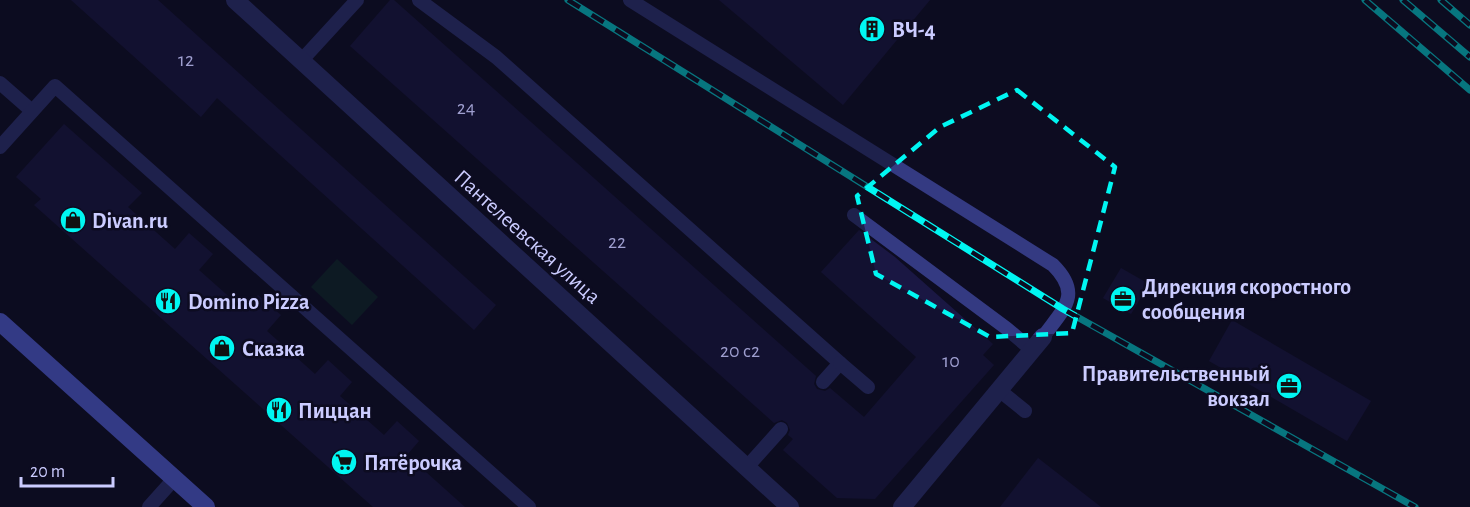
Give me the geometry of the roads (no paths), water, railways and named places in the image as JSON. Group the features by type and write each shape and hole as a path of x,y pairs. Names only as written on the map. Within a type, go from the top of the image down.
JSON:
{"main road":[{"path":"0,322 206,507"}],"street":[{"name":"Пантелеевская улица","path":"235,0 790,507"},
{"path":"902,507 1038,343"}],"lane":[{"path":"301,61 357,0"},
{"path":"419,0 496,57 868,387"},
{"path":"630,0 1053,265 1063,275 1068,287 1069,300 1038,343 1006,328 854,215"},
{"path":"0,83 32,111"},
{"path":"0,147 55,86 529,507"},
{"path":"823,382 840,363"},
{"path":"999,390 1025,411"},
{"path":"747,467 781,429"},
{"path":"149,507 175,478"}],"railway":[{"path":"568,0 1063,309 1415,507"},
{"path":"1365,0 1470,90"},
{"path":"1403,0 1470,57"},
{"path":"1441,0 1470,25"}],"place":[{"name":"ВЧ-4","path":"872,29"},
{"name":"Divan.ru","path":"73,220"},
{"name":"Дирекция скоростного сообщения","path":"1123,299"},
{"name":"Domino Pizza","path":"168,301"},
{"name":"Сказка","path":"222,348"},
{"name":"Правительственный вокзал","path":"1289,386"},
{"name":"Пиццан","path":"279,410"},
{"name":"Пятёрочка","path":"344,462"}]}
